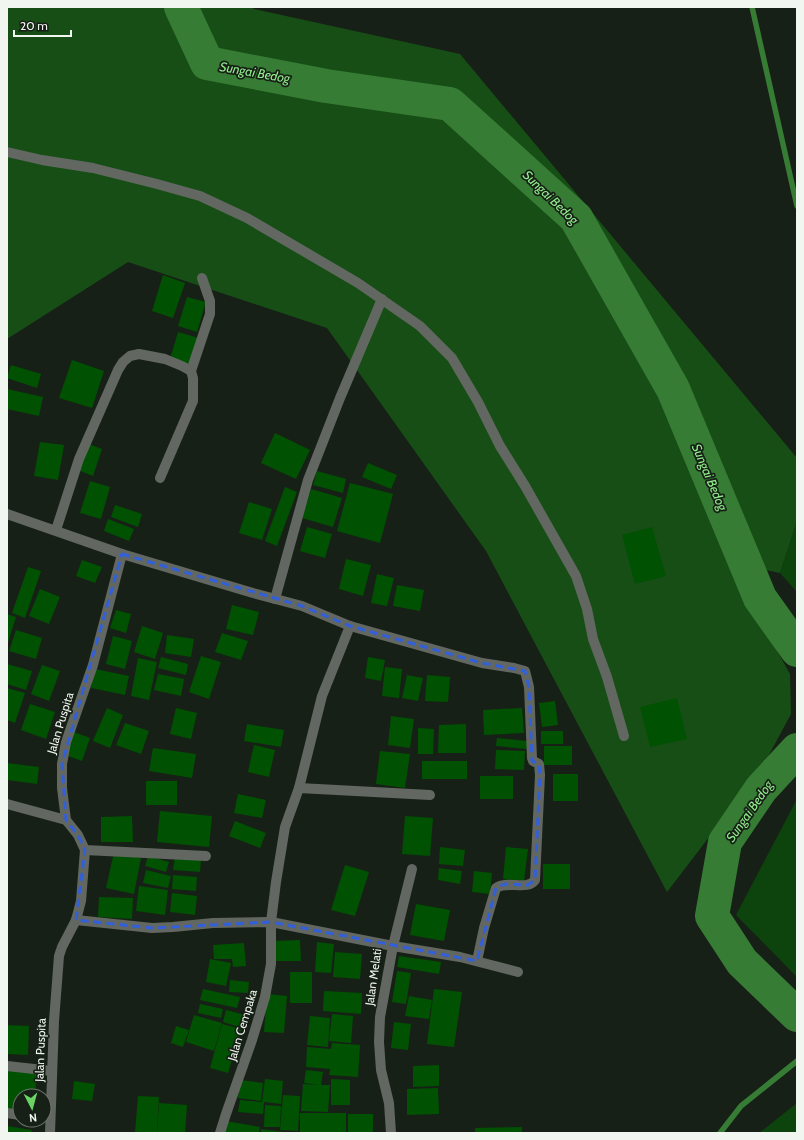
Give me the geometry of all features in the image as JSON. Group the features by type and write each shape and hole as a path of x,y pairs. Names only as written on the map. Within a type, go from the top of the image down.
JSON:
{"street":[{"path":"7,152 42,160 93,168 200,196 247,218 358,283 420,326 452,358 478,402 500,446 559,544 576,576 587,609 593,639 607,677 624,736"},
{"path":"190,371 210,314 210,301 202,278"},
{"path":"275,599 308,480 340,398 382,299"},
{"path":"56,530 79,459 118,370 123,362 130,356 139,354 165,359 182,366 190,371 194,378 193,401 160,478"},
{"path":"7,514 122,554 302,606 350,626 482,663 524,671 529,688 532,758 533,761 539,764 540,775 535,880 533,883 528,885 505,884 496,888 484,928 477,961"},
{"name":"Jalan Puspita","path":"66,820 62,788 62,764 66,742 92,665 122,554"},
{"name":"Jalan Cempaka","path":"220,1133 265,997 270,964 276,882 285,827 299,788 322,696 350,626"},
{"path":"299,788 430,795"},
{"path":"7,804 66,820 78,835 85,850 206,856"},
{"name":"Jalan Puspita","path":"50,1088 59,956 76,920 81,901 85,850"},
{"path":"412,868 393,946 460,957 518,972"},
{"name":"Jalan Melati","path":"76,920 152,928 213,923 272,922 393,946 380,1017 379,1042 381,1070 389,1103 391,1133"},
{"path":"7,1066 52,1071"}],"highlighted area":[{"path":"122,554 302,606 350,626 482,663 525,671 529,687 532,761 539,764 540,775 535,880 528,885 505,884 496,888 477,961 271,922 152,928 76,920 85,850 78,835 66,820 62,764"}],"green space":[{"path":"7,7 252,7 254,9 460,54 797,458 797,521 780,573 766,570 742,588 790,674 791,714 762,768 667,892 486,551 327,328 128,262 7,339"},
{"path":"797,521 797,592 780,573"},
{"path":"797,799 797,977 736,915"},
{"path":"797,1103 797,1133 759,1133"}],"building":[{"path":"163,275 185,283 173,318 152,311"},
{"path":"187,297 206,302 197,332 178,326"},
{"path":"178,332 199,338 191,365 170,359"},
{"path":"72,360 104,371 92,408 59,398"},
{"path":"11,365 41,374 37,388 7,378"},
{"path":"7,389 43,397 39,416 7,409"},
{"path":"275,433 310,450 296,479 261,463"},
{"path":"40,442 64,445 58,480 34,476"},
{"path":"89,444 102,449 93,476 80,471"},
{"path":"368,463 397,475 391,489 362,477"},
{"path":"317,471 346,479 343,493 313,485"},
{"path":"90,481 110,487 101,519 80,513"},
{"path":"350,483 393,494 380,543 337,531"},
{"path":"285,487 297,492 277,546 265,541"},
{"path":"311,489 342,498 333,527 302,518"},
{"path":"249,502 272,509 262,540 239,533"},
{"path":"115,505 142,514 138,527 111,517"},
{"path":"108,519 134,529 129,541 104,531"},
{"path":"307,527 332,534 325,558 300,551"},
{"path":"652,527 666,576 635,584 622,535"},
{"path":"346,559 371,565 363,596 339,589"},
{"path":"82,560 102,567 95,583 76,576"},
{"path":"28,567 41,571 25,618 12,613"},
{"path":"377,574 394,578 387,606 371,603"},
{"path":"397,585 424,590 420,611 393,606"},
{"path":"40,589 60,597 49,624 29,616"},
{"path":"232,605 259,612 253,635 226,629"},
{"path":"116,610 131,614 126,633 110,628"},
{"path":"7,614 16,617 7,646"},
{"path":"142,626 163,633 155,659 134,652"},
{"path":"16,630 42,638 36,659 9,651"},
{"path":"222,633 248,641 241,660 215,652"},
{"path":"167,635 194,639 191,657 165,653"},
{"path":"113,636 132,641 125,669 106,664"},
{"path":"201,656 221,662 209,699 189,692"},
{"path":"161,657 188,664 186,675 158,668"},
{"path":"368,657 385,660 381,681 365,678"},
{"path":"138,658 157,662 149,700 131,696"},
{"path":"7,664 32,671 26,690 7,684"},
{"path":"42,665 60,671 49,701 31,694"},
{"path":"385,667 402,669 399,698 382,696"},
{"path":"95,669 129,676 125,695 91,688"},
{"path":"158,674 184,679 181,696 154,690"},
{"path":"407,675 423,678 418,701 402,698"},
{"path":"427,675 450,677 448,702 425,701"},
{"path":"7,688 25,693 15,723 7,720"},
{"path":"677,698 687,739 650,747 640,707"},
{"path":"555,701 558,725 542,727 539,703"},
{"path":"30,704 55,712 46,739 21,730"},
{"path":"107,708 123,715 110,748 93,741"},
{"path":"176,708 197,713 191,739 170,734"},
{"path":"522,708 524,733 484,735 483,710"},
{"path":"391,716 414,719 410,748 388,745"},
{"path":"125,723 149,731 141,754 116,745"},
{"path":"247,724 284,730 281,747 244,741"},
{"path":"466,724 466,753 438,753 439,725"},
{"path":"418,728 434,729 433,754 418,754"},
{"path":"541,731 563,731 563,744 541,744"},
{"path":"74,732 90,738 82,761 65,755"},
{"path":"497,738 527,741 527,749 496,746"},
{"path":"254,745 275,750 269,777 248,772"},
{"path":"544,746 572,746 572,765 544,765"},
{"path":"153,748 196,754 192,778 149,771"},
{"path":"496,750 525,751 524,770 495,769"},
{"path":"380,751 410,754 405,788 376,784"},
{"path":"422,761 467,761 467,779 422,779"},
{"path":"7,763 39,767 37,784 7,780"},
{"path":"553,774 578,774 578,801 553,801"},
{"path":"480,776 513,776 513,799 480,799"},
{"path":"146,781 177,781 177,805 146,805"},
{"path":"238,794 266,800 262,818 234,813"},
{"path":"160,811 212,816 209,847 157,842"},
{"path":"132,816 133,842 101,842 101,817"},
{"path":"405,816 433,818 430,856 402,854"},
{"path":"235,821 266,833 260,848 229,836"},
{"path":"440,847 465,850 463,866 439,864"},
{"path":"506,847 528,849 524,881 503,879"},
{"path":"114,852 141,858 134,894 106,888"},
{"path":"148,856 169,862 166,872 145,866"},
{"path":"175,856 201,860 200,872 173,870"},
{"path":"543,864 570,864 570,889 543,889"},
{"path":"345,865 369,872 355,916 331,910"},
{"path":"439,868 462,871 460,884 438,880"},
{"path":"146,870 171,876 168,888 143,883"},
{"path":"474,871 492,873 490,894 472,892"},
{"path":"173,875 197,877 196,891 172,889"},
{"path":"139,886 168,890 165,915 136,911"},
{"path":"172,893 197,896 195,915 170,912"},
{"path":"99,897 133,898 132,919 98,917"},
{"path":"416,904 450,910 444,941 410,935"},
{"path":"300,940 301,961 273,961 273,941"},
{"path":"317,942 334,944 331,973 315,972"},
{"path":"244,943 246,966 233,967 232,959 214,959 213,945"},
{"path":"335,952 362,954 360,979 333,977"},
{"path":"399,956 441,962 439,974 397,967"},
{"path":"210,959 231,963 226,986 206,982"},
{"path":"397,971 411,973 406,1004 392,1002"},
{"path":"290,972 312,972 312,1003 290,1003"},
{"path":"230,980 249,982 248,993 229,992"},
{"path":"203,989 240,997 237,1008 200,1000"},
{"path":"434,989 462,992 454,1047 427,1044"},
{"path":"324,991 362,993 361,1014 323,1011"},
{"path":"267,994 287,996 284,1033 264,1032"},
{"path":"409,996 432,1000 429,1019 405,1016"},
{"path":"200,1004 223,1009 221,1018 198,1013"},
{"path":"226,1010 245,1015 242,1028 223,1022"},
{"path":"332,1014 353,1016 351,1043 329,1041"},
{"path":"194,1015 222,1023 214,1051 186,1042"},
{"path":"310,1016 330,1018 328,1047 307,1045"},
{"path":"394,1022 411,1024 408,1050 391,1048"},
{"path":"222,1024 241,1029 228,1073 210,1068"},
{"path":"7,1025 29,1026 28,1055 7,1054"},
{"path":"176,1026 189,1030 183,1047 171,1043"},
{"path":"332,1043 360,1045 358,1077 329,1075 330,1069 306,1067 307,1047 331,1049"},
{"path":"439,1065 439,1086 413,1087 413,1066"},
{"path":"7,1070 37,1073 36,1088 12,1088 12,1111 7,1111"},
{"path":"306,1070 323,1072 321,1085 330,1085 328,1112 301,1111 303,1084 319,1085 304,1083"},
{"path":"265,1079 283,1081 281,1104 264,1102 263,1114 238,1112 240,1100 262,1102"},
{"path":"331,1079 350,1080 350,1105 331,1105"},
{"path":"240,1080 263,1083 261,1101 238,1098"},
{"path":"74,1081 95,1084 92,1101 72,1099"},
{"path":"438,1088 439,1114 407,1115 407,1089"},
{"path":"283,1095 300,1096 298,1131 280,1130"},
{"path":"138,1096 159,1097 157,1133 135,1133"},
{"path":"159,1103 187,1105 185,1133 157,1133"},
{"path":"265,1105 281,1106 280,1127 264,1127"},
{"path":"300,1113 346,1113 346,1133 300,1133"},
{"path":"348,1114 373,1114 373,1133 348,1133"},
{"path":"226,1121 260,1127 259,1133 224,1133"},
{"path":"7,1126 32,1130 31,1133 7,1133"},
{"path":"522,1127 522,1133 475,1133 475,1128"},
{"path":"261,1129 283,1132 283,1133 261,1133"}],"waterway":[{"name":"Sungai Bedog","path":"181,7 207,63 326,86 450,104 576,218 673,389 760,598 797,650"},
{"path":"752,7 797,206"},
{"name":"Sungai Bedog","path":"797,750 761,789 725,842 712,916 742,962 797,1015"},
{"path":"720,1133 741,1106 797,1061"}]}
